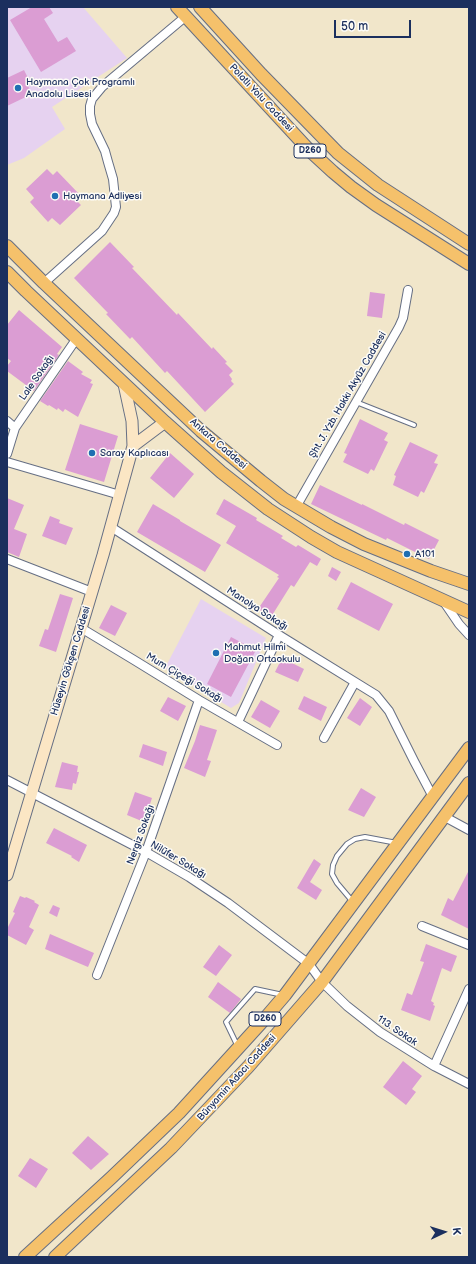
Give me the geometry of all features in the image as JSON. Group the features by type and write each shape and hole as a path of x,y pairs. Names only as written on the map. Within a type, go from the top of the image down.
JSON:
{"main road":[{"name":"Polatlı Yolu Caddesi","path":"177,7 308,149 333,172 376,205 469,264"},
{"name":"Polatlı Yolu Caddesi","path":"200,7 321,137 348,161 378,185 469,244"},
{"name":"Ankara Caddesi","path":"7,246 44,283 201,431 261,481 296,507 331,528 364,544 469,584"},
{"name":"Ankara Caddesi","path":"7,272 165,422 221,472 286,522 337,552 469,612"},
{"name":"D260","path":"25,1257 179,1113 239,1048 285,995 309,964 469,748"},
{"name":"Bünyamin Adacı Caddesi","path":"55,1257 202,1118 248,1067 322,982 469,783"}],"street":[{"path":"44,283 102,231 116,208 115,192 110,168 105,151 92,124 90,106 92,99 110,80 186,17"},
{"name":"Şht. J. Yzb. Hakkı Akyüz Caddesi","path":"296,507 403,318 408,290"},
{"name":"Lale Sokağı","path":"7,454 15,428 78,338"},
{"name":"Hüseyin Gökşen Caddesi","path":"7,875 92,592 133,446 132,421 124,384"},
{"path":"7,421 15,428"},
{"path":"133,446 165,422"},
{"path":"7,462 120,495"},
{"name":"Manolya Sokağı","path":"111,527 279,635 376,695 384,703 434,797"},
{"path":"7,559 92,592"},
{"path":"444,601 459,624 469,635"},
{"name":"Mum Çiçeği Sokağı","path":"80,628 199,700 277,744"},
{"path":"238,722 279,635"},
{"path":"324,738 355,682"},
{"name":"Nergiz Sokağı","path":"97,975 146,852 199,700"},
{"name":"Nilüfer Sokağı","path":"7,780 146,852 189,877 222,899 309,964 322,982"},
{"path":"445,817 469,830"},
{"path":"422,926 469,945"},
{"name":"113. Sokak","path":"322,982 347,1006 369,1024 399,1045 434,1066 469,1084"},
{"path":"434,1066 465,1007 469,989"}],"lane":[{"path":"356,402 414,425"},
{"path":"354,904 336,883 332,874 333,865 337,856 347,844 355,839 365,837 399,844"},
{"path":"239,1048 226,1022 255,989 285,995"}],"shaded area":[{"path":"7,7 83,7 127,58 52,107 65,129 24,158 7,165"},
{"name":"Mahmut Hilmi Doğan Ortaokulu","path":"201,599 266,638 239,703 231,708 165,668"}],"building":[{"path":"32,7 49,7 53,13 44,19 58,42 67,37 76,51 41,72 10,20"},
{"name":"Haymana Çok Programlı Anadolu Lisesi","path":"24,70 29,80 26,82 32,94 7,106 7,78"},
{"name":"Haymana Adliyesi","path":"47,169 53,175 57,171 80,195 75,199 81,205 60,225 52,218 48,222 30,202 34,198 26,189"},
{"path":"110,242 134,267 132,268 177,315 178,313 212,349 213,347 233,371 229,375 234,384 205,412 167,371 165,373 132,337 130,339 106,314 108,313 74,278"},
{"path":"370,292 385,294 382,318 367,316"},
{"path":"19,310 62,347 57,354 59,355 34,391 7,371 7,366 11,361 7,358 7,325"},
{"path":"68,361 83,372 81,374 92,380 90,383 93,384 78,417 65,409 63,412 58,408 57,410 40,401"},
{"path":"360,419 388,433 384,440 388,442 374,471 371,469 368,474 343,462 347,454 344,453"},
{"name":"Saray Kaplıcası","path":"80,424 118,436 104,482 65,470"},
{"path":"410,442 438,455 434,463 438,464 424,493 421,491 418,497 393,485 396,476 394,475"},
{"path":"170,453 194,474 174,498 150,478"},
{"path":"320,485 439,540 429,559 387,538 386,540 311,504"},
{"path":"7,498 24,505 14,529 27,534 19,557 7,552"},
{"path":"224,499 257,518 256,520 283,536 281,538 296,547 298,545 321,559 317,566 310,562 294,587 291,585 271,617 258,609 279,578 277,577 279,575 226,543 236,526 216,514"},
{"path":"153,504 221,545 205,572 137,532"},
{"path":"50,516 60,520 59,523 73,528 66,545 42,536"},
{"path":"332,567 341,572 336,581 328,576"},
{"path":"351,582 393,604 379,631 337,609"},
{"path":"60,594 73,598 56,652 39,646 45,629 48,630"},
{"path":"111,605 127,613 115,636 99,628"},
{"path":"231,637 256,650 231,697 207,684"},
{"path":"282,658 304,669 298,682 275,672"},
{"path":"304,696 327,707 321,721 298,709"},
{"path":"168,697 186,706 178,721 160,711"},
{"path":"360,698 372,707 360,726 347,718"},
{"path":"261,700 280,711 270,728 251,717"},
{"path":"200,725 217,730 207,760 211,761 205,777 184,768"},
{"path":"143,744 167,752 163,766 139,757"},
{"path":"62,762 78,766 77,772 79,772 76,784 73,783 72,790 55,787"},
{"path":"361,788 376,797 364,817 348,810"},
{"path":"135,792 152,798 144,822 127,815"},
{"path":"54,828 87,845 79,862 71,857 72,856 46,843"},
{"path":"314,859 321,864 310,882 322,890 316,900 297,888"},
{"path":"469,870 469,929 441,915 448,898 453,901"},
{"path":"20,896 35,901 34,902 39,905 29,927 34,930 26,945 7,935 7,929 15,913 13,912"},
{"path":"53,905 60,908 57,917 49,913"},
{"path":"50,934 94,953 88,967 45,949"},
{"path":"426,944 457,956 451,972 442,968 431,1001 435,1006 430,1021 401,1010 407,993 412,995 424,962 420,961"},
{"path":"219,945 232,955 216,976 203,967"},
{"path":"218,982 241,999 230,1013 208,997"},
{"path":"403,1061 422,1076 412,1089 416,1092 406,1105 383,1087"},
{"path":"88,1136 109,1154 91,1170 72,1153"},
{"path":"30,1158 48,1169 36,1188 18,1176"}],"place":[{"name":"Haymana Çok Programlı Anadolu Lisesi","path":"18,88"},
{"name":"Haymana Adliyesi","path":"55,196"},
{"name":"Saray Kaplıcası","path":"92,453"},
{"name":"A101","path":"407,554"},
{"name":"Mahmut Hilmi Doğan Ortaokulu","path":"216,653"}]}
